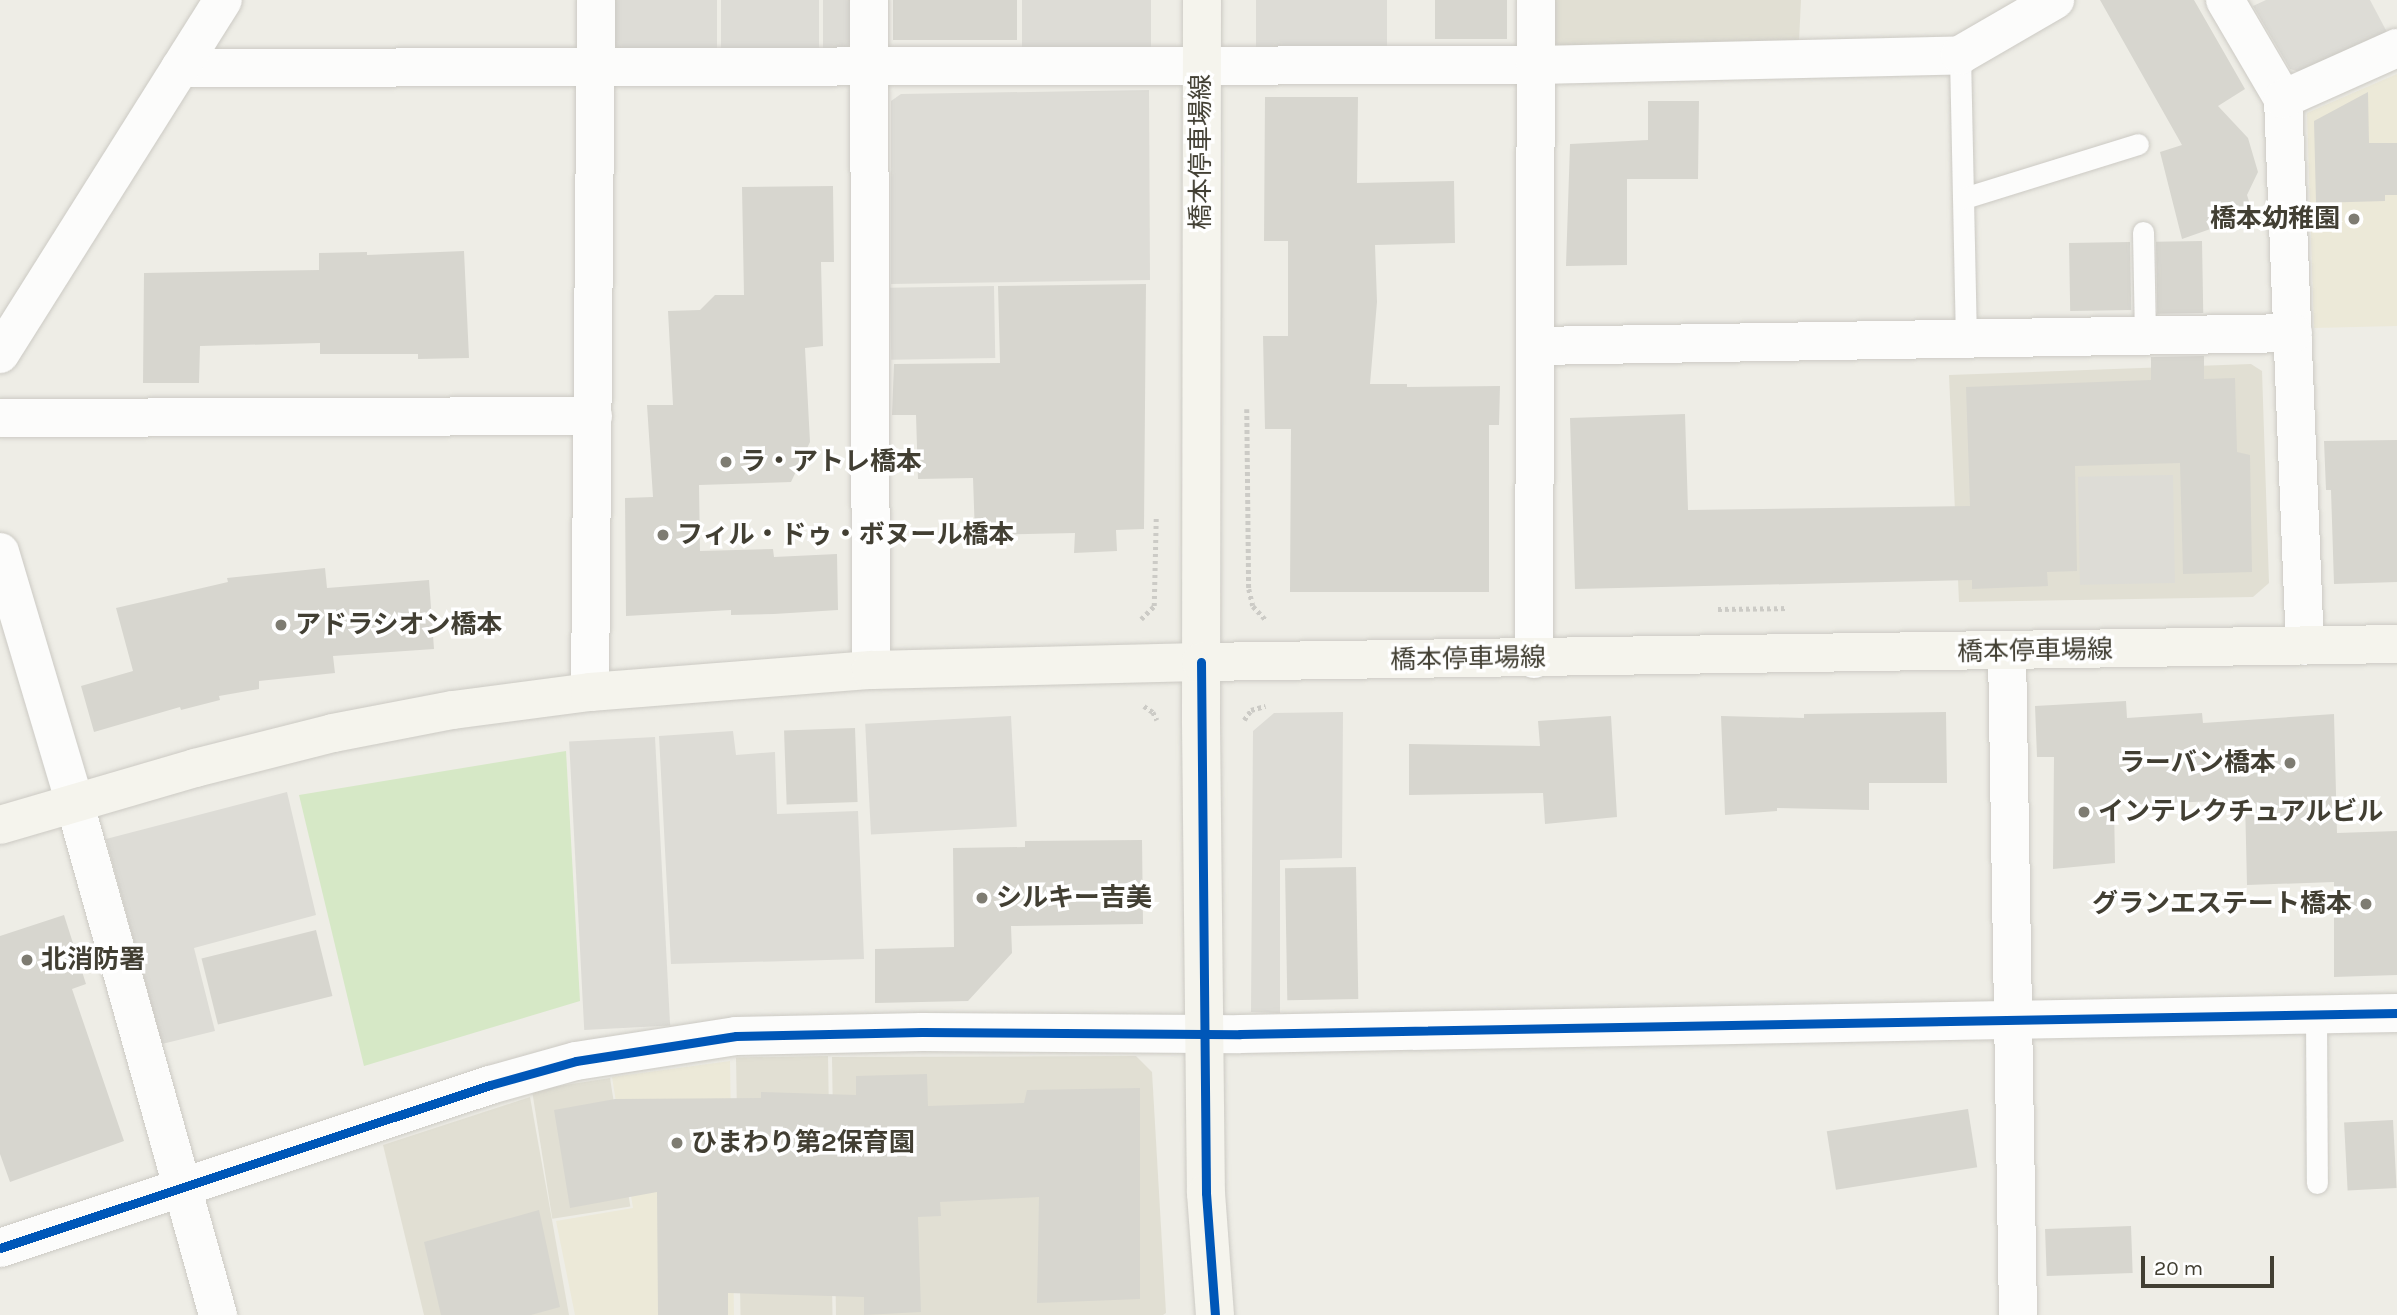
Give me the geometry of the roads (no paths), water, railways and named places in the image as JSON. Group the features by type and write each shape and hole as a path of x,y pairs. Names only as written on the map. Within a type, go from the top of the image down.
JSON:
{"street":[{"path":"0,354 223,0"},
{"path":"590,692 596,0"},
{"path":"869,0 872,670"},
{"name":"橋本停車場線","path":"1202,0 1201,662 2397,644"},
{"path":"1534,659 1536,0"},
{"path":"180,68 1535,65 1961,55 2055,0"},
{"path":"2225,0 2283,99 2305,646"},
{"path":"2283,99 2397,48"},
{"path":"1536,346 2293,333"},
{"path":"0,418 593,416"},
{"path":"0,552 74,801 218,1315"},
{"path":"2007,651 2018,1315"},
{"path":"0,825 74,801 333,733 453,710 590,692 872,670 1201,662 1206,1193 1214,1315"},
{"path":"0,1248 491,1085 576,1061 736,1036 922,1032 1204,1034 2397,1013"}],"lane":[{"path":"1961,55 1966,340"},
{"path":"1964,198 2138,144"},
{"path":"2143,232 2145,336"},
{"path":"2316,1014 2317,1184"}],"place":[{"name":"橋本幼稚園","path":"2354,219"},
{"name":"ラ・アトレ橋本","path":"726,462"},
{"name":"フィル・ドゥ・ボヌール橋本","path":"663,535"},
{"name":"アドラシオン橋本","path":"281,625"},
{"name":"ラーバン橋本","path":"2290,763"},
{"name":"インテレクチュアルビル","path":"2084,812"},
{"name":"シルキー吉美","path":"982,898"},
{"name":"グランエステート橋本","path":"2366,904"},
{"name":"北消防署","path":"27,960"},
{"name":"ひまわり第2保育園","path":"677,1143"}]}
